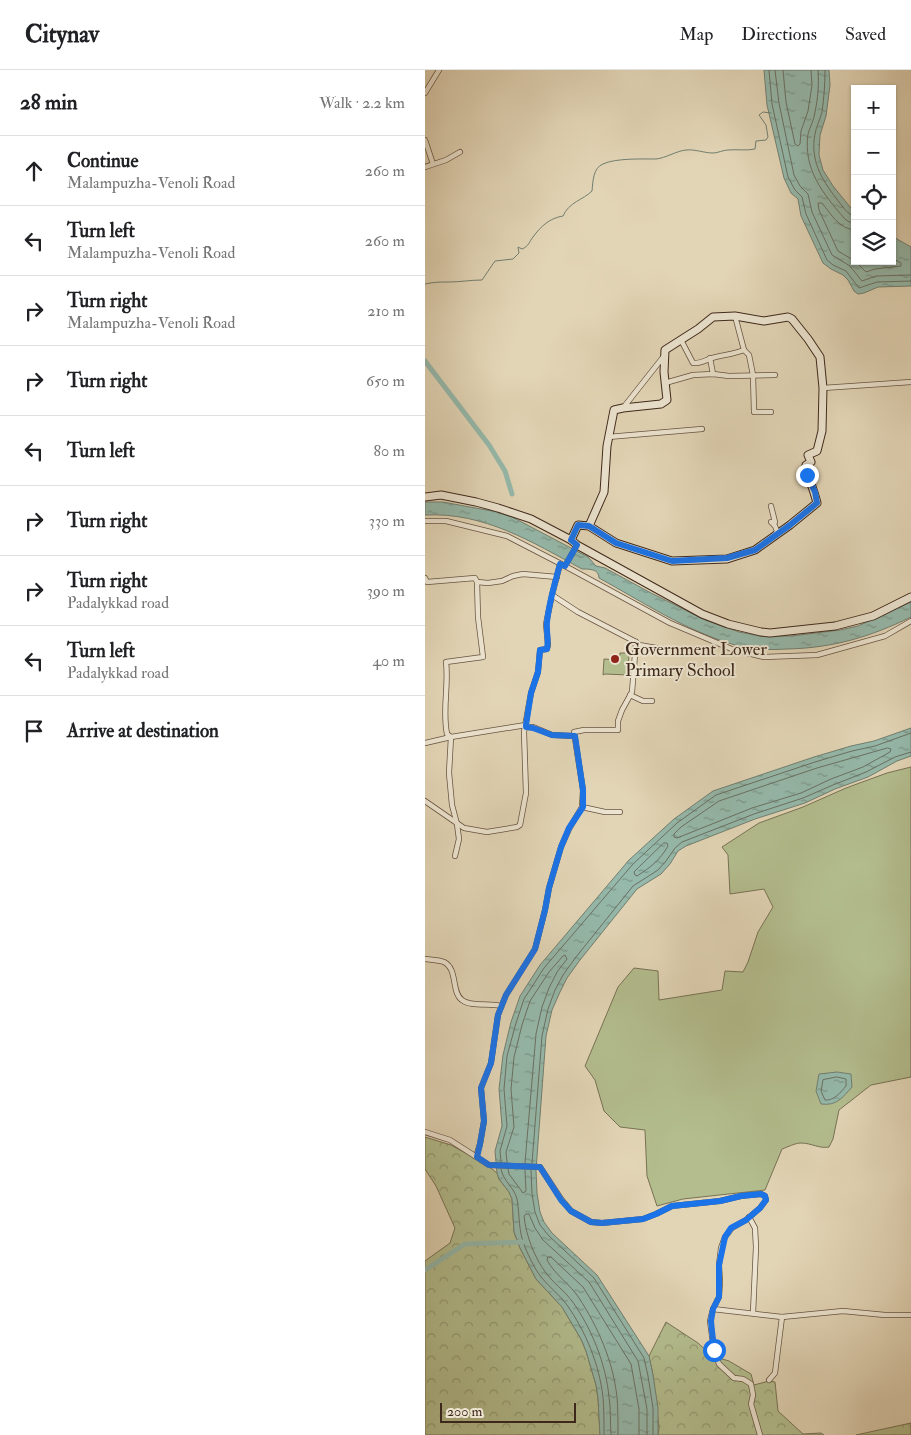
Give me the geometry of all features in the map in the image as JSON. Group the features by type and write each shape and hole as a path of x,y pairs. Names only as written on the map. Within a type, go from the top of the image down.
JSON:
{"street":[{"path":"425,93 439,70"},
{"path":"425,140 433,164"},
{"path":"425,167 446,160 461,152"},
{"path":"735,316 745,350 749,355 753,375 755,412 771,412"},
{"path":"571,540 578,525 589,526 616,543 672,561 727,558 755,550 817,503 815,492 807,475 806,465 811,462 808,455 817,451 822,431 823,388 820,357 792,319 788,316 764,321 735,316 713,317 665,350 667,400 661,404 614,410 608,437 603,492 589,526"},
{"path":"681,340 693,363 696,364 711,358 745,350"},
{"path":"623,408 665,355"},
{"path":"711,358 713,374"},
{"path":"665,383 693,376 713,374 729,376 775,375"},
{"path":"823,388 911,382"},
{"path":"608,437 702,429"},
{"path":"425,497 441,496 483,504 531,519 702,614 729,624 761,632 770,633 835,626 873,616 911,597"},
{"path":"771,506 775,522 771,522 777,531 774,536"},
{"path":"425,521 446,521 507,536 670,623 734,650 764,657 817,655 885,636 911,621"},
{"path":"425,801 463,828 487,832 520,825 526,793 524,732 531,693 538,672 540,648 547,649 548,645 546,624 557,577 562,565 577,545"},
{"path":"477,582 503,581 523,574 557,577"},
{"path":"425,578 427,582 475,578 477,582 478,618 483,657 446,662 445,724 447,734 451,737 449,773 452,805 459,839 455,856"},
{"path":"552,596 639,644 662,649"},
{"path":"477,1157 484,1121 481,1088 491,1063 496,1022 506,995 535,949 549,888 561,847 569,828 583,807 583,790 574,732 584,730 618,730 618,720 632,692 637,642"},
{"path":"630,695 643,701 652,702"},
{"path":"425,743 526,725 526,727 552,735 575,736"},
{"path":"583,807 605,812 620,812"},
{"path":"425,959 443,962 448,965 459,996 464,1002 470,1004 488,1003 501,1006"},
{"path":"425,1132 450,1140 489,1165 540,1167 561,1200 571,1211 591,1222 602,1223 643,1219 672,1206 720,1201 741,1196 761,1194 765,1196 766,1200 760,1208 731,1228 725,1237 719,1265 719,1297 713,1309 711,1321 714,1350 719,1364 734,1378 743,1379 751,1384 753,1395 751,1404 759,1435"},
{"path":"749,1217 755,1228 756,1247 753,1313"},
{"path":"713,1309 782,1317 843,1311 885,1316 911,1315"},
{"path":"769,1380 775,1373 782,1317"}],"green space":[{"path":"620,653 629,653 628,675 603,675 604,659 619,660"},
{"path":"911,767 911,1077 871,1085 839,1110 833,1139 829,1147 801,1143 782,1149 765,1190 683,1199 657,1206 647,1176 645,1130 620,1127 604,1111 595,1080 585,1066 618,987 634,968 658,971 659,1000 722,990 725,971 743,972 758,932 773,907 764,889 730,894 728,855 722,847 759,823 803,807 846,788 887,773"},
{"path":"425,1137 451,1145 487,1165 497,1173 499,1179 509,1192 512,1199 514,1232 520,1248 536,1279 562,1307 586,1351 596,1385 600,1435 425,1435 425,1261 450,1243 455,1228 436,1186 425,1169"},
{"path":"666,1322 698,1343 712,1356 729,1361 751,1374 754,1385 769,1381 775,1382 778,1411 803,1434 821,1433 824,1435 658,1435 659,1428 653,1375 649,1356"},
{"path":"911,1423 911,1435 856,1435"}],"water":[{"path":"764,70 829,70 830,85 826,116 820,135 819,155 823,170 851,208 851,265 896,265 896,238 911,247 911,286 878,287 858,294 843,275 823,263 801,216 798,199 791,193 784,178 767,105"},
{"path":"425,502 443,502 497,512 514,518 588,557 596,566 605,568 705,620 739,632 760,636 791,636 840,630 858,626 911,602 911,617 866,636 836,644 781,649 741,647 682,624 599,578 596,571 582,569 507,531 467,518 447,515 425,515"},
{"path":"911,728 911,756 897,761 868,777 805,803 755,819 686,846 678,851 661,874 637,889 580,960 567,978 552,1010 546,1036 536,1170 540,1212 552,1233 597,1275 649,1356 658,1408 658,1435 600,1435 596,1385 586,1351 562,1307 536,1279 520,1248 514,1232 512,1199 497,1173 495,1151 502,1126 499,1089 503,1055 520,996 540,965 629,860 674,819 713,791 814,757 874,741"},
{"path":"837,1072 851,1074 852,1087 842,1098 835,1102 821,1104 816,1091 819,1074"}],"waterway":[{"path":"425,284 482,280 495,261 513,259 519,253 518,247 522,249 526,247 543,226 563,216 572,204 592,191 595,172 603,164 622,160 656,159 686,150 713,153 726,150 755,149 756,141 766,140 768,137 766,125 759,115 763,112 771,113"},
{"path":"425,361 489,445 505,471 512,494"},
{"path":"425,1270 465,1244 524,1242"}],"place":[{"name":"Government Lower Primary School","path":"615,659"}],"route":[{"path":"714,1350 711,1321 713,1309 719,1297 721,1248 731,1228 746,1220 760,1208 766,1200 765,1196 761,1194 741,1196 720,1201 672,1206 643,1219 602,1223 591,1222 571,1211 561,1200 540,1167 489,1165 477,1157 484,1121 481,1091 491,1063 496,1022 501,1006 535,949 552,875 561,847 569,828 583,807 583,790 575,736 552,735 526,727 531,693 538,672 540,650 547,649 548,645 546,624 549,605 560,564 565,566 577,545 571,540 578,525 589,526 616,543 672,561 700,561 727,558 755,550 817,503 815,492 807,475"}]}
